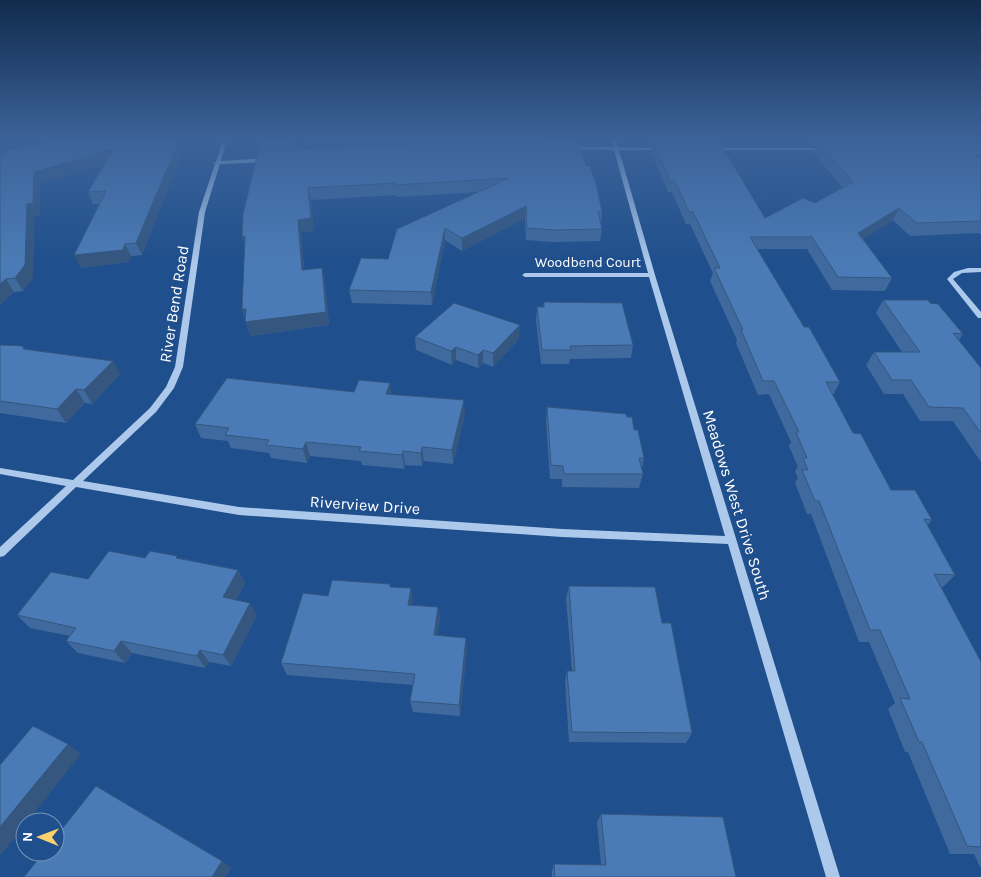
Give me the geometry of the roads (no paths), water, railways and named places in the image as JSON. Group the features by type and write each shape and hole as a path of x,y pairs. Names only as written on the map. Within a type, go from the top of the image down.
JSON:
{"street":[{"name":"River Bend Road","path":"0,553 153,410 170,388 179,367 202,212 211,181"},
{"name":"Meadows West Drive South","path":"625,181 833,877"},
{"path":"981,270 960,272 952,275 950,279 981,316"},
{"name":"Woodbend Court","path":"525,275 652,275"},
{"name":"Riverview Drive","path":"0,471 239,511 562,533 731,540"}]}
